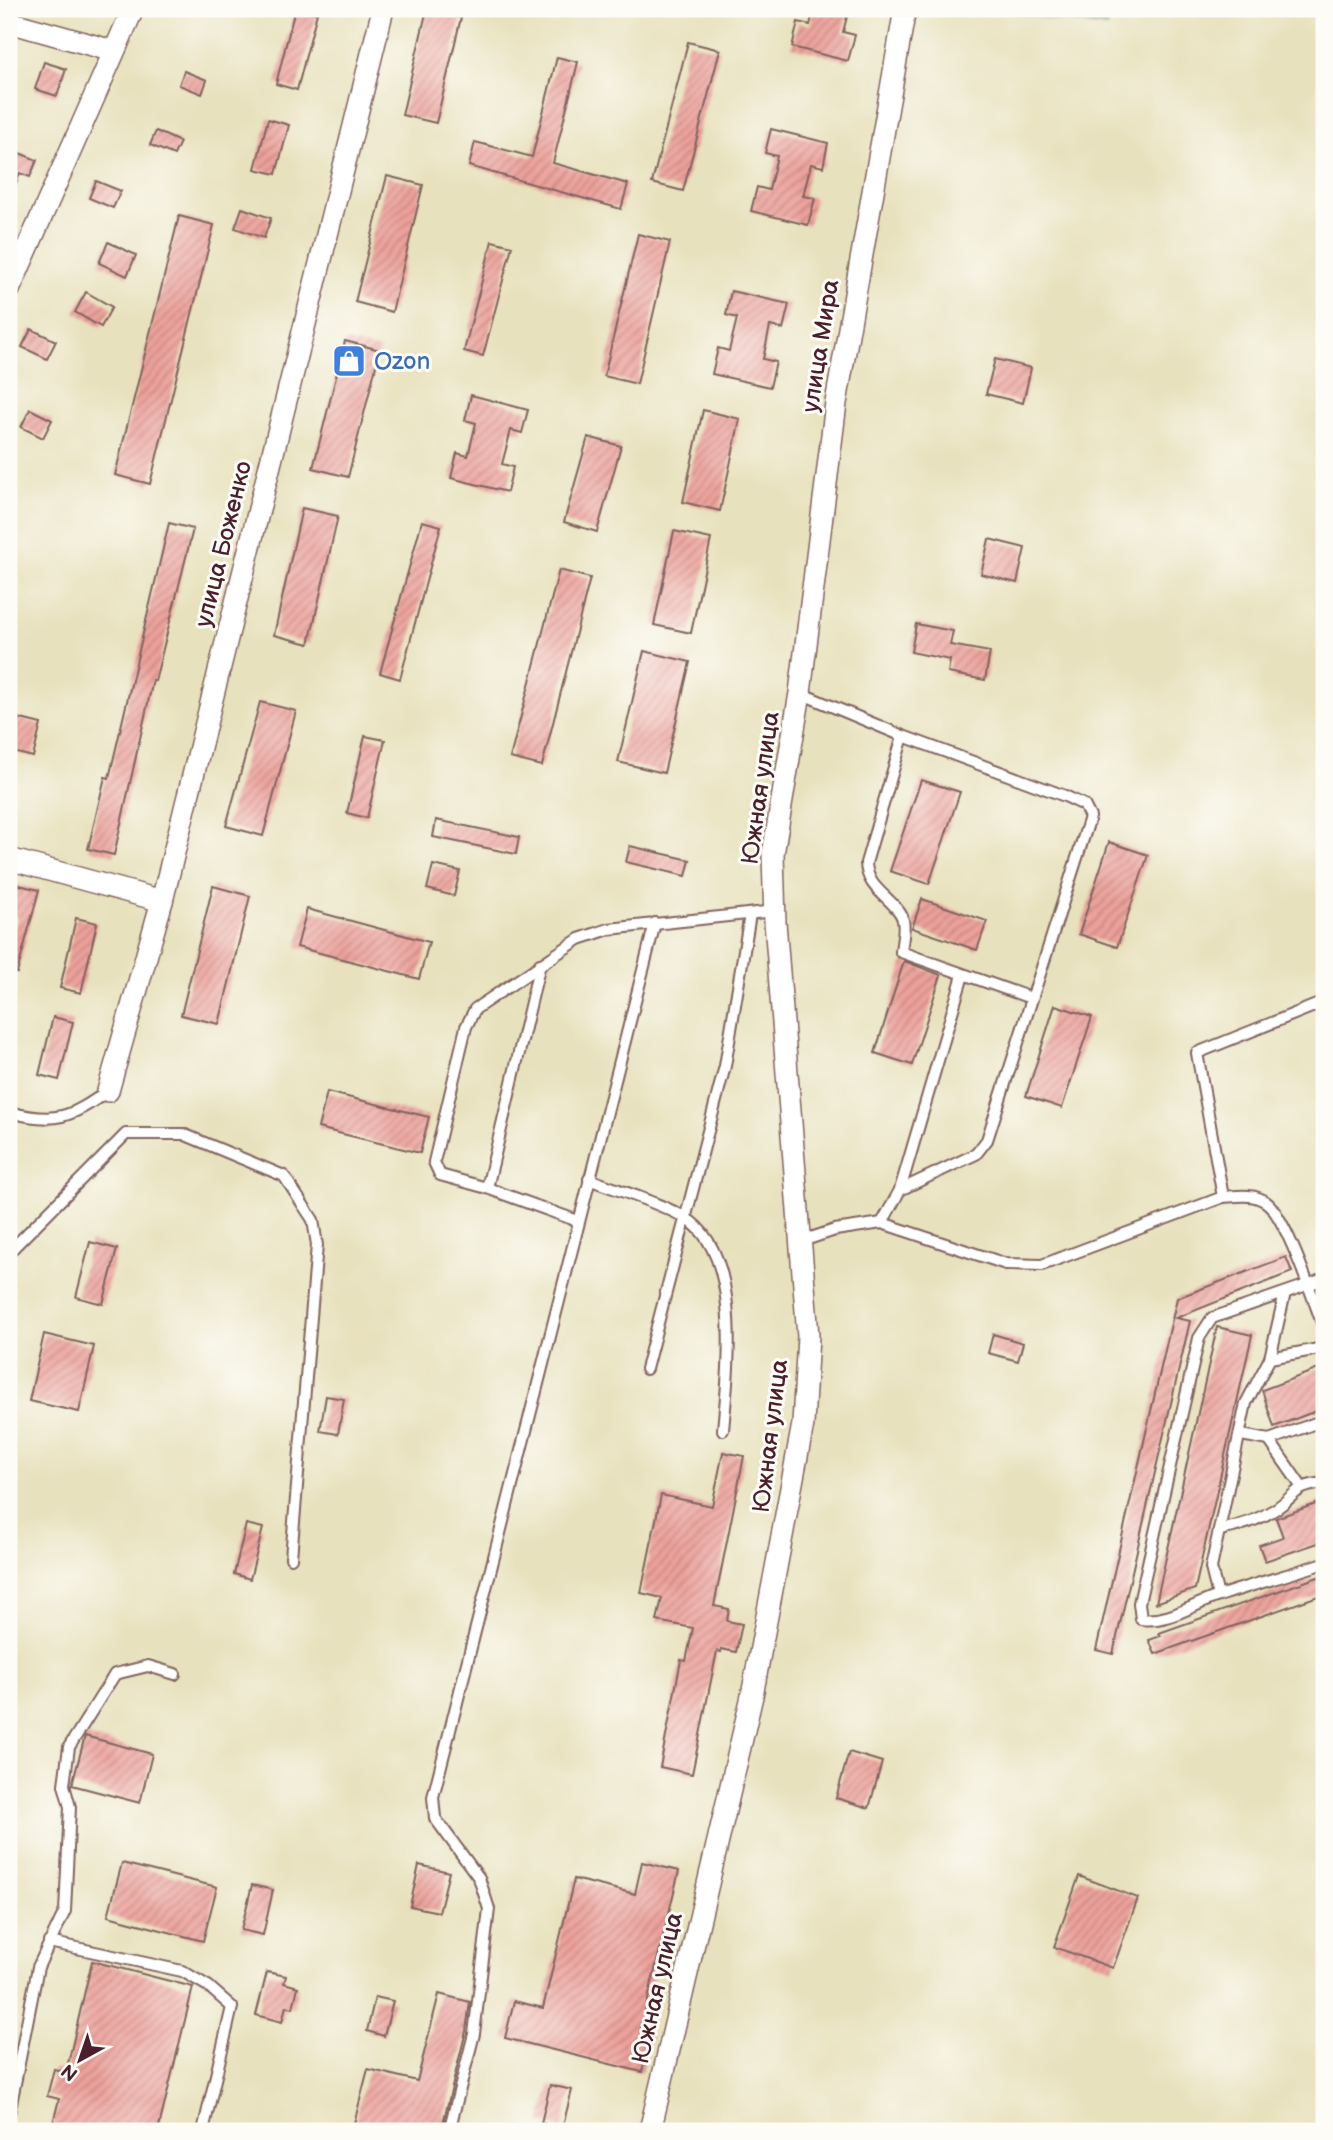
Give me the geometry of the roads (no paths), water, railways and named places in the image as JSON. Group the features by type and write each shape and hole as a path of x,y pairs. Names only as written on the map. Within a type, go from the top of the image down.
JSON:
{"street":[{"path":"9,290 133,9"},
{"name":"улица Боженко","path":"108,1091 162,901 383,9"},
{"name":"улица Мира","path":"800,693 836,403 905,9"},
{"path":"9,22 113,51"},
{"name":"Южная улица","path":"650,2131 752,1696 803,1424 808,1336 775,911 773,854 800,693"},
{"path":"9,859 162,901"}],"lane":[{"path":"800,693 903,736 1084,805 1090,817 1031,998 998,1114 987,1140 976,1154 900,1190"},
{"path":"903,736 866,863 866,875 877,891 901,914 904,926 901,952 1031,998"},
{"path":"578,1221 487,1188 440,1175 434,1162 466,1027 475,1009 579,939 608,929 775,911"},
{"path":"646,1369 725,1066 750,914"},
{"path":"449,2131 474,2035 489,1909 479,1878 435,1818 433,1797 655,923"},
{"path":"487,1188 540,964"},
{"path":"882,1223 900,1190 963,975"},
{"path":"1223,1197 1197,1054 1324,1002"},
{"path":"9,1112 55,1119 77,1113 108,1091"},
{"path":"9,1252 126,1134 183,1134 284,1176 313,1220 317,1245 291,1558"},
{"path":"589,1179 685,1218 709,1243 722,1279 730,1341 723,1430"},
{"path":"802,1241 835,1230 882,1223 1006,1264 1042,1265 1223,1197 1250,1195 1268,1203 1284,1229 1324,1328"},
{"path":"1324,1279 1212,1318 1199,1338 1139,1603 1141,1619 1157,1621 1218,1596 1261,1585 1324,1563"},
{"path":"1218,1596 1211,1568 1246,1403 1270,1358 1285,1293"},
{"path":"1270,1358 1324,1348"},
{"path":"1241,1435 1269,1440 1324,1420"},
{"path":"1269,1440 1301,1486"},
{"path":"1220,1530 1246,1525 1278,1508 1301,1486 1324,1483"},
{"path":"9,2114 38,1967 65,1911 70,1807 64,1785 69,1746 115,1674 148,1666 175,1674"},
{"path":"49,1942 182,1970 208,1986 232,2007 203,2131"}],"place":[{"name":"Ozon","path":"349,361"}]}
